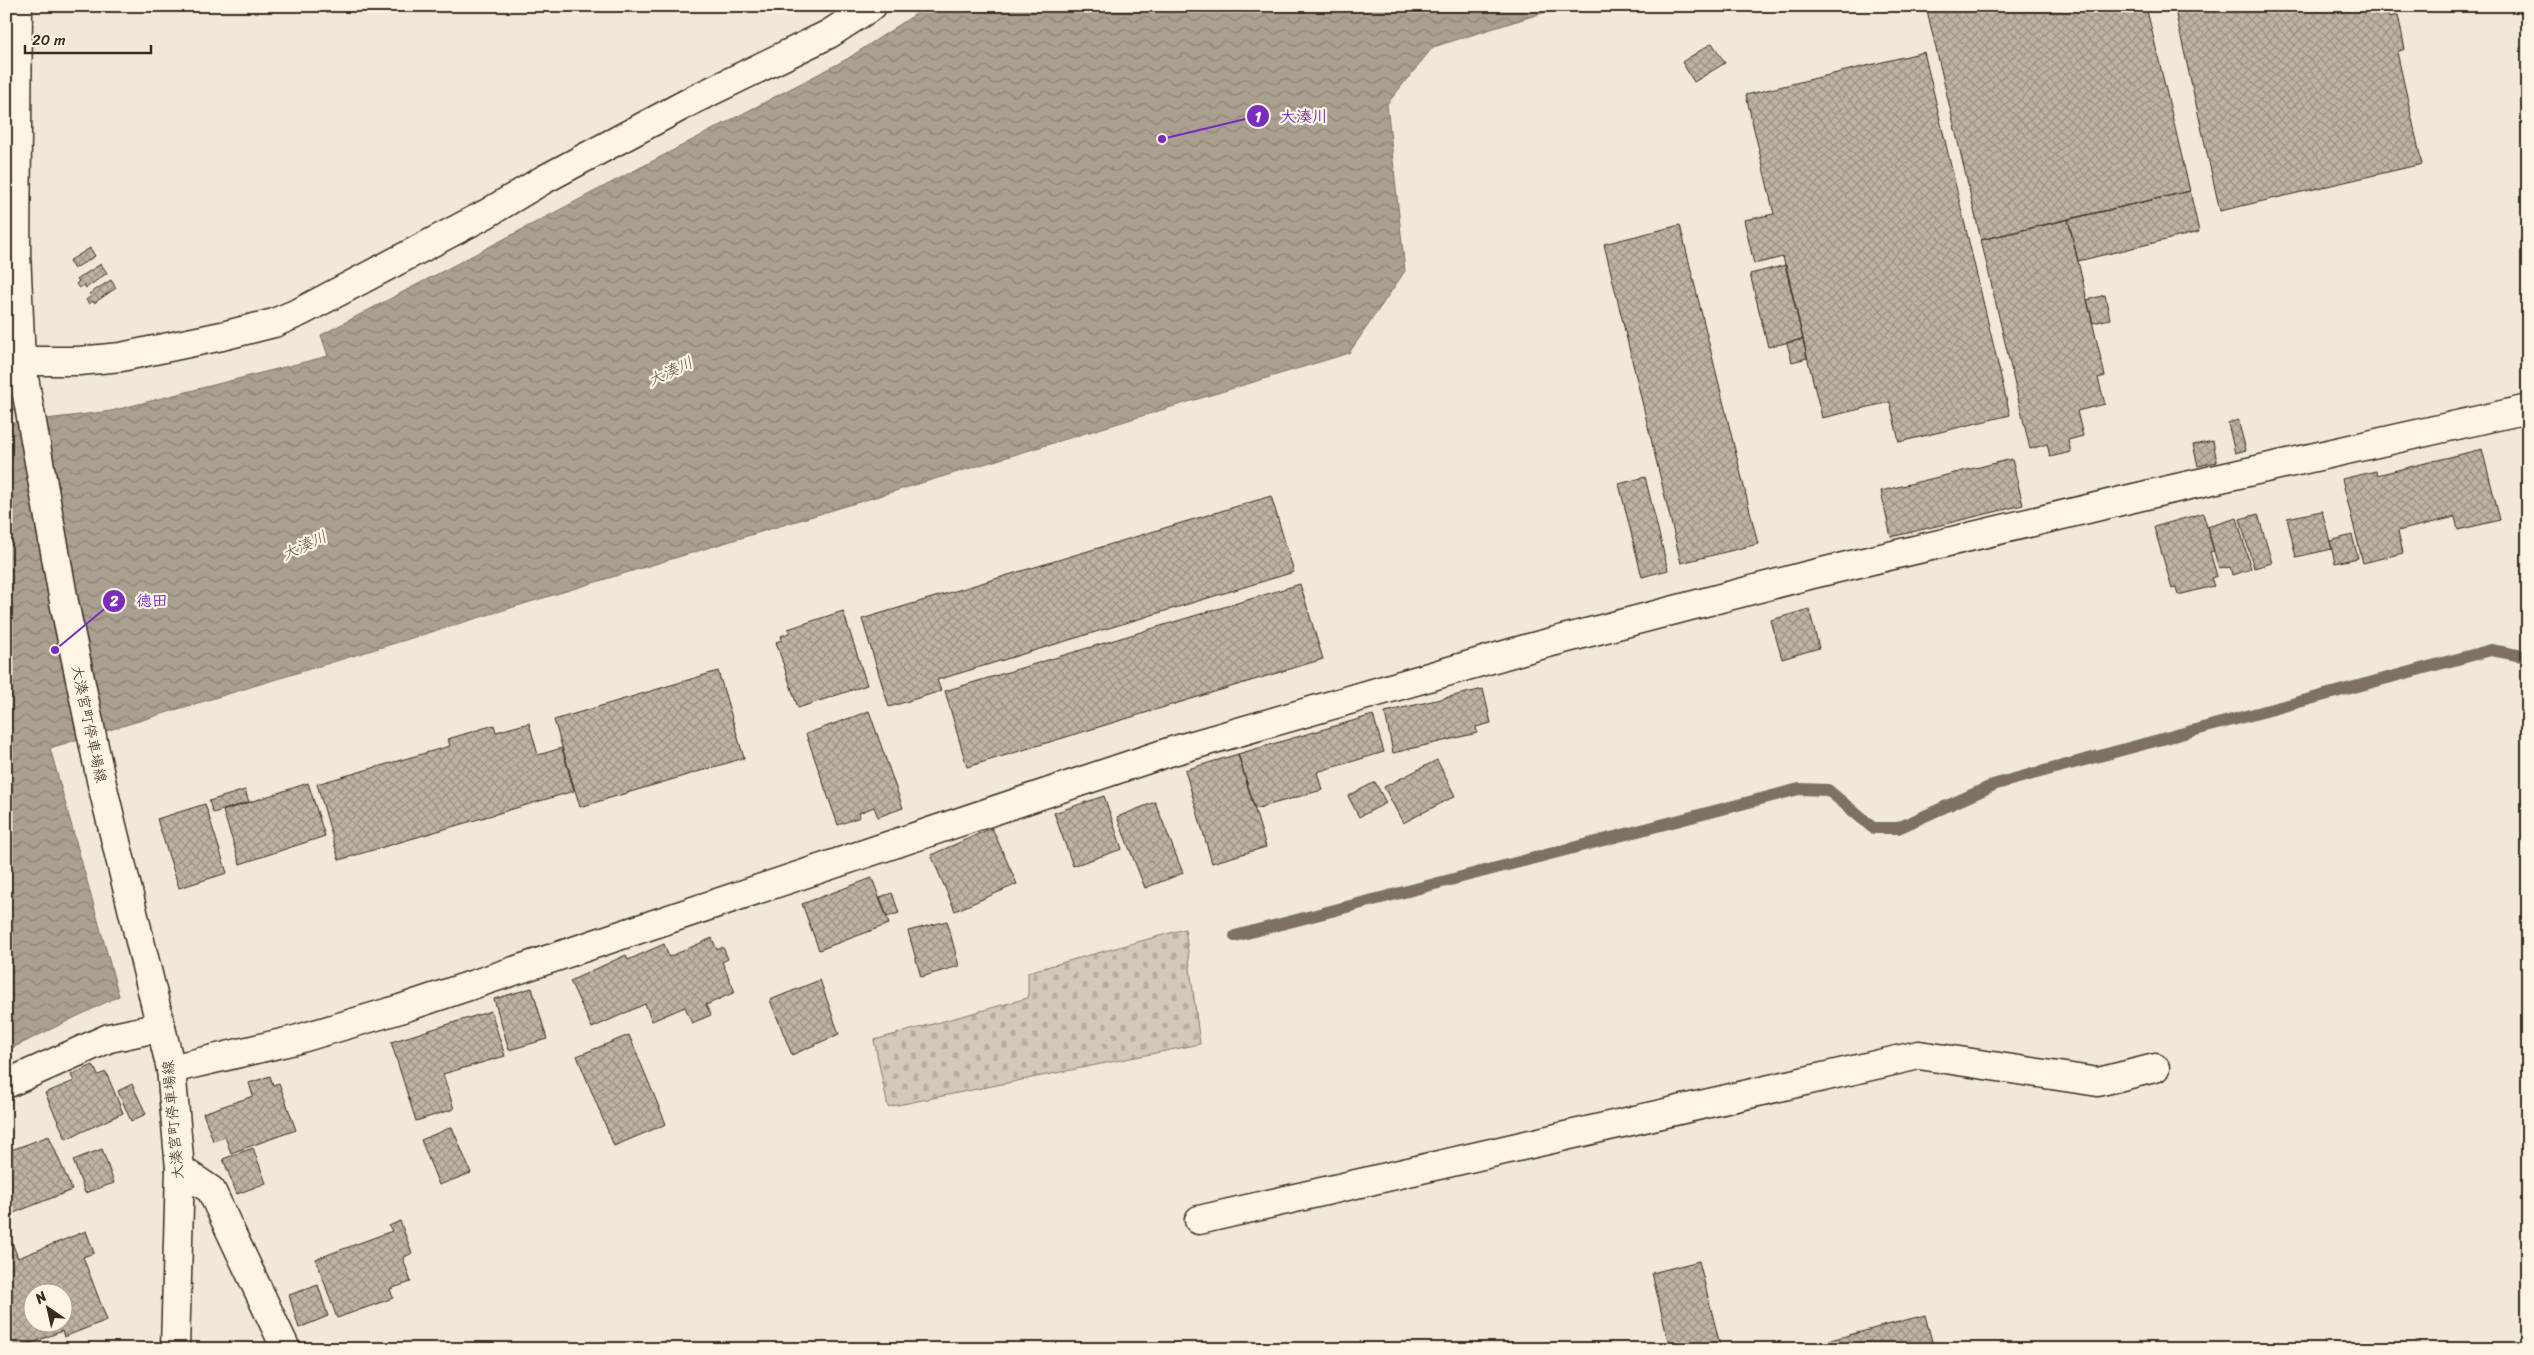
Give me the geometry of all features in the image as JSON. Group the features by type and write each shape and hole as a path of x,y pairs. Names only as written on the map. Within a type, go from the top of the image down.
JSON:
{"street":[{"name":"大湊宮町停車場線","path":"18,6 17,355 64,602 101,780 171,1069 180,1169 175,1349"},
{"path":"17,355 79,361 120,357 274,323 300,312 486,214 543,180 695,99 828,34 872,6"},
{"path":"171,1069 295,1040 400,1009 1169,752 1529,648 1809,575 2168,490 2528,409"},
{"path":"6,1084 108,1038 161,1027"},
{"path":"1199,1220 1919,1055 2098,1082 2155,1068"},
{"path":"180,1169 211,1190 286,1349"}],"green space":[{"path":"1185,929 1200,1044 888,1107 874,1040 1028,998 1028,972"}],"water":[{"path":"928,6 1565,6 1433,47 1387,104 1405,271 1349,353 50,748 119,996 6,1051 6,424 111,411 328,356 321,335 847,59"}],"building":[{"path":"1926,6 2146,6 2190,191 1981,240"},
{"path":"2174,6 2387,6 2389,17 2398,15 2405,49 2397,52 2422,164 2220,211"},
{"path":"1712,43 1725,63 1694,82 1682,62"},
{"path":"1924,52 2010,415 1899,442 1890,402 1822,418 1783,257 1754,264 1744,220 1774,214 1746,95"},
{"path":"2190,191 2199,232 2078,261 2068,219"},
{"path":"2068,219 2105,376 2098,378 2105,404 2077,411 2083,436 2068,440 2071,452 2050,457 2047,444 2030,449 1981,240"},
{"path":"1680,225 1758,544 1681,563 1604,244"},
{"path":"90,248 95,256 74,269 69,261"},
{"path":"101,264 107,273 86,288 84,285 79,288 76,284 79,281 77,279"},
{"path":"1786,265 1803,339 1768,347 1750,274"},
{"path":"111,280 116,288 94,303 93,301 89,304 86,300 91,296 89,294"},
{"path":"2105,295 2110,319 2093,323 2087,300"},
{"path":"1803,339 1807,358 1792,362 1787,343"},
{"path":"2238,420 2246,450 2235,453 2228,423"},
{"path":"2213,441 2217,462 2198,466 2193,445"},
{"path":"2482,449 2500,520 2458,530 2455,517 2398,531 2403,553 2363,563 2342,479 2376,471 2377,475"},
{"path":"2012,459 2023,505 1891,537 1881,491"},
{"path":"1645,477 1668,570 1642,577 1619,484"},
{"path":"1271,496 1294,572 937,680 941,691 889,707 862,619"},
{"path":"2322,511 2332,549 2296,557 2287,518"},
{"path":"2203,513 2214,551 2210,552 2217,576 2211,578 2214,586 2178,595 2176,587 2172,588 2154,527"},
{"path":"2258,514 2272,563 2254,568 2240,519"},
{"path":"2237,518 2251,569 2232,575 2230,567 2219,569 2207,527"},
{"path":"2352,535 2358,558 2335,563 2330,541"},
{"path":"1300,584 1323,659 967,767 945,691"},
{"path":"1809,609 1819,648 1782,659 1771,620"},
{"path":"843,611 867,685 798,708 776,642 782,640 781,636 789,633 788,629"},
{"path":"718,671 744,758 580,807 554,720"},
{"path":"1483,689 1491,723 1476,727 1477,733 1393,753 1385,712"},
{"path":"869,711 903,808 878,817 874,807 859,813 860,817 838,825 806,734"},
{"path":"1373,715 1384,752 1317,772 1322,790 1255,809 1238,754"},
{"path":"529,723 538,755 562,748 574,791 339,860 317,784 450,746 448,739 494,725 496,732"},
{"path":"1238,754 1266,847 1212,863 1185,770"},
{"path":"1437,760 1455,796 1403,823 1384,787"},
{"path":"1375,782 1386,803 1359,817 1348,796"},
{"path":"308,783 325,836 240,864 223,811"},
{"path":"245,790 249,802 213,813 209,801"},
{"path":"1104,796 1122,849 1073,866 1054,813"},
{"path":"1155,802 1183,873 1145,888 1117,817"},
{"path":"205,804 227,873 179,888 157,819"},
{"path":"992,828 1017,884 955,911 931,855"},
{"path":"872,878 889,924 819,950 802,904"},
{"path":"892,893 899,913 887,917 880,897"},
{"path":"947,921 959,966 921,977 908,931"},
{"path":"712,938 717,950 723,947 728,959 722,962 735,992 706,1005 711,1015 692,1023 685,1007 652,1021 645,1004 592,1028 570,981 626,955 628,960 664,944 669,957"},
{"path":"820,980 839,1034 792,1055 770,1000"},
{"path":"532,988 547,1039 509,1050 494,999"},
{"path":"491,1011 505,1056 443,1074 454,1109 416,1121 391,1042"},
{"path":"629,1035 666,1124 614,1146 577,1056"},
{"path":"93,1065 98,1075 106,1072 123,1113 66,1139 45,1093 74,1081 71,1075"},
{"path":"270,1076 273,1085 279,1083 296,1130 231,1153 225,1137 213,1141 203,1113 253,1096 249,1083"},
{"path":"132,1084 146,1114 131,1121 118,1091"},
{"path":"452,1127 471,1173 439,1185 421,1140"},
{"path":"49,1136 72,1190 11,1214 6,1204 6,1152"},
{"path":"253,1148 266,1183 237,1194 223,1159"},
{"path":"102,1149 114,1183 85,1193 73,1160"},
{"path":"400,1221 412,1253 403,1258 411,1282 390,1289 393,1298 337,1318 316,1259 392,1231 389,1226"},
{"path":"6,1227 18,1258 86,1231 94,1253 83,1257 107,1320 64,1337 62,1332 72,1332 72,1282 22,1282 22,1332 60,1332 17,1349 6,1349"},
{"path":"1699,1261 1721,1349 1670,1349 1652,1273"},
{"path":"318,1285 328,1316 299,1328 289,1295"},
{"path":"1925,1315 1934,1349 1821,1349 1819,1343"}],"waterway":[{"path":"1235,936 1799,789 1828,790 1873,828 1898,828 1996,784 2491,650 2528,657"}],"place":[{"name":"大湊川","path":"1162,139"},
{"name":"徳田","path":"55,650"}]}
